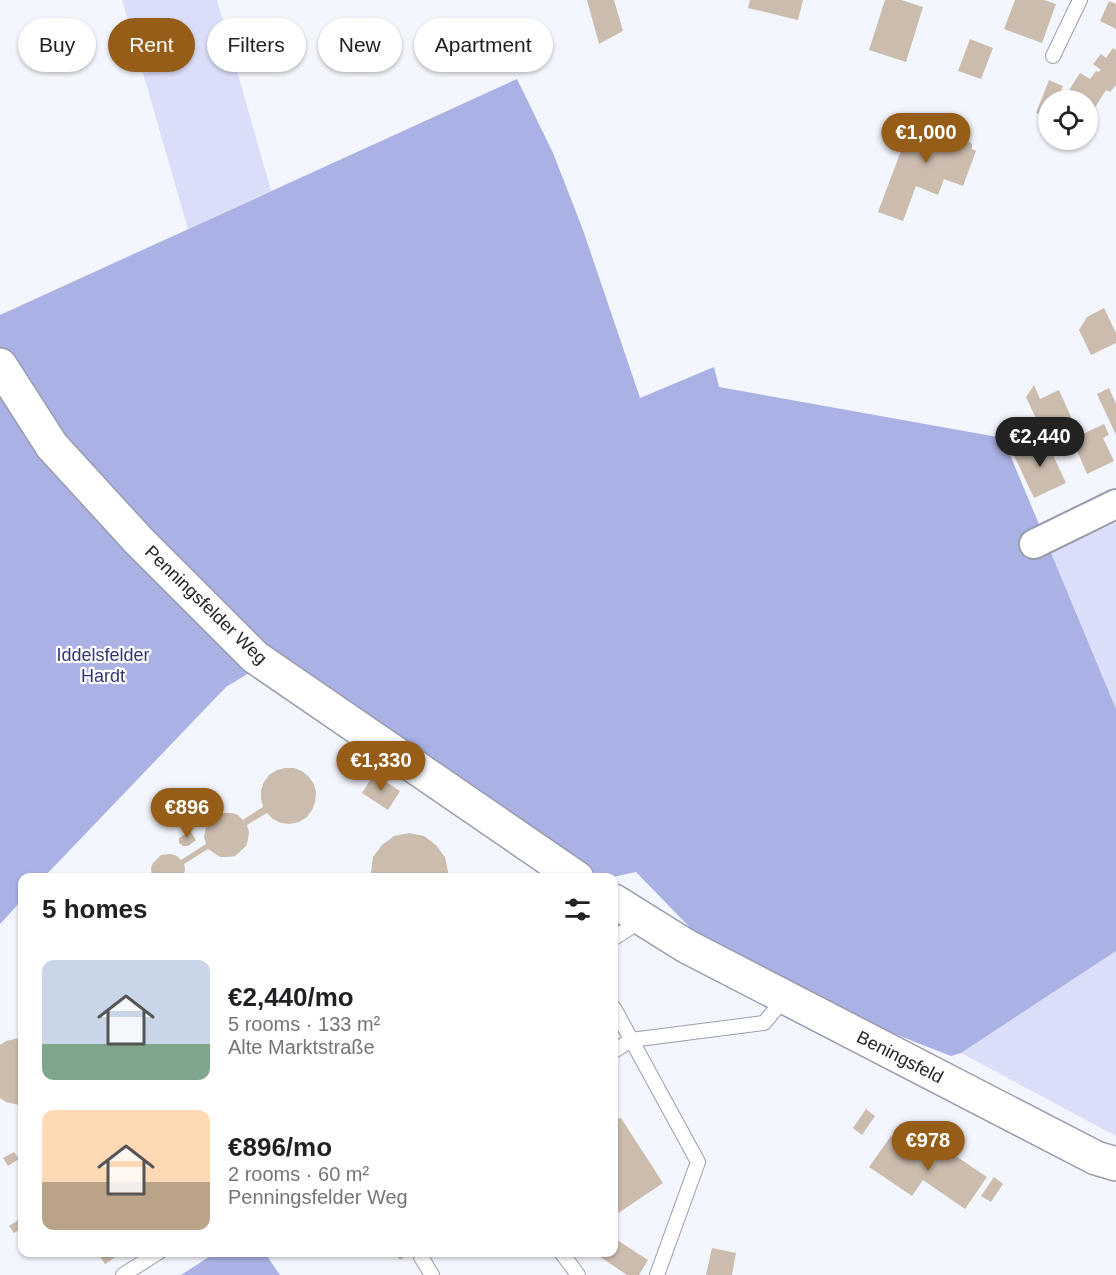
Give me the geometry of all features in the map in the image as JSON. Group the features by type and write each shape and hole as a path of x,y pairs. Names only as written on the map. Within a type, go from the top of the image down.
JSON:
{"street":[{"name":"Penningsfelder Weg","path":"0,365 52,446 139,541 255,657 570,873"},
{"path":"1034,544 1116,504"},
{"path":"618,903 643,919"},
{"name":"Beningsfeld","path":"643,919 686,946 785,998 1096,1158 1116,1164"}],"lane":[{"path":"1053,56 1080,0"},
{"path":"618,935 643,919"},
{"path":"618,1048 631,1040 764,1023 785,998"},
{"path":"618,1016 698,1162 657,1275"},
{"path":"123,1275 151,1257"},
{"path":"421,1257 432,1275"},
{"path":"565,1257 578,1275"}],"shaded area":[{"path":"122,0 217,0 222,18 207,18 207,72 237,72 271,191 188,229 143,72 195,72 195,18 127,18"},
{"path":"1116,523 1116,709 1050,552"},
{"path":"1116,951 1116,1136 961,1053"},
{"path":"209,1257 268,1257 280,1275 181,1275"}],"green space":[{"path":"517,79 553,153 583,230 640,398 714,367 719,387 1003,438 1116,709 1116,951 961,1053 951,1056 851,1017 703,941 636,872 618,876 618,873 594,873 469,784 277,656 100,485 0,354 0,315"},
{"name":"Iddelsfelder Hardt","path":"0,389 259,667 226,687 48,873 18,873 18,904 0,924"}],"building":[{"path":"587,0 614,0 623,31 599,44"},
{"path":"750,0 803,0 798,20 748,8"},
{"path":"885,0 901,0 923,7 906,62 869,50"},
{"path":"1015,0 1044,0 1056,4 1042,43 1004,29"},
{"path":"1109,1 1116,4 1116,29 1100,21"},
{"path":"970,39 993,48 981,79 958,71"},
{"path":"1113,48 1116,50 1116,85 1110,92 1106,90 1098,103 1098,90 1069,90 1080,73 1090,79 1096,71 1101,70 1093,64 1101,54 1106,58"},
{"path":"1049,80 1063,86 1061,90 1045,90"},
{"path":"911,114 957,131 953,142 956,143 965,138 976,151 963,186 944,179 938,195 916,186 903,221 878,212 904,143 901,142"},
{"path":"1104,308 1116,333 1116,343 1091,355 1079,330 1087,317"},
{"path":"1034,385 1040,399 1059,390 1072,419 1054,428 1052,424 1041,429 1026,397"},
{"path":"1109,388 1116,404 1116,435 1097,394"},
{"path":"1104,424 1109,435 1103,438 1114,461 1087,474 1072,439"},
{"path":"1045,438 1066,483 1034,498 1013,453"},
{"path":"294,768 302,771 314,784 315,802 307,817 290,824 281,823 267,813 247,825 249,832 246,846 235,856 220,857 208,849 184,864 184,873 152,873 153,863 161,855 171,854 181,860 206,844 204,837 207,824 218,814 232,813 243,820 263,807 261,790 264,782 277,770"},
{"path":"374,774 400,791 388,810 362,793"},
{"path":"190,831 196,840 188,846 183,846 179,843 179,838"},
{"path":"409,833 424,836 436,845 445,857 448,873 371,873 373,857 382,845 394,836"},
{"path":"18,1038 18,1105 0,1098 0,1045"},
{"path":"866,1109 875,1116 862,1135 853,1128"},
{"path":"618,1117 621,1118 663,1183 618,1213"},
{"path":"891,1136 933,1164 944,1148 987,1177 965,1209 923,1180 912,1196 869,1167"},
{"path":"14,1152 18,1160 8,1166 3,1158"},
{"path":"994,1177 1003,1184 991,1202 981,1196"},
{"path":"18,1220 18,1230 14,1233 9,1226"},
{"path":"618,1241 648,1260 639,1275 627,1275 600,1257 618,1257"},
{"path":"712,1248 736,1253 732,1275 706,1275"},
{"path":"100,1257 116,1257 105,1264"}]}
